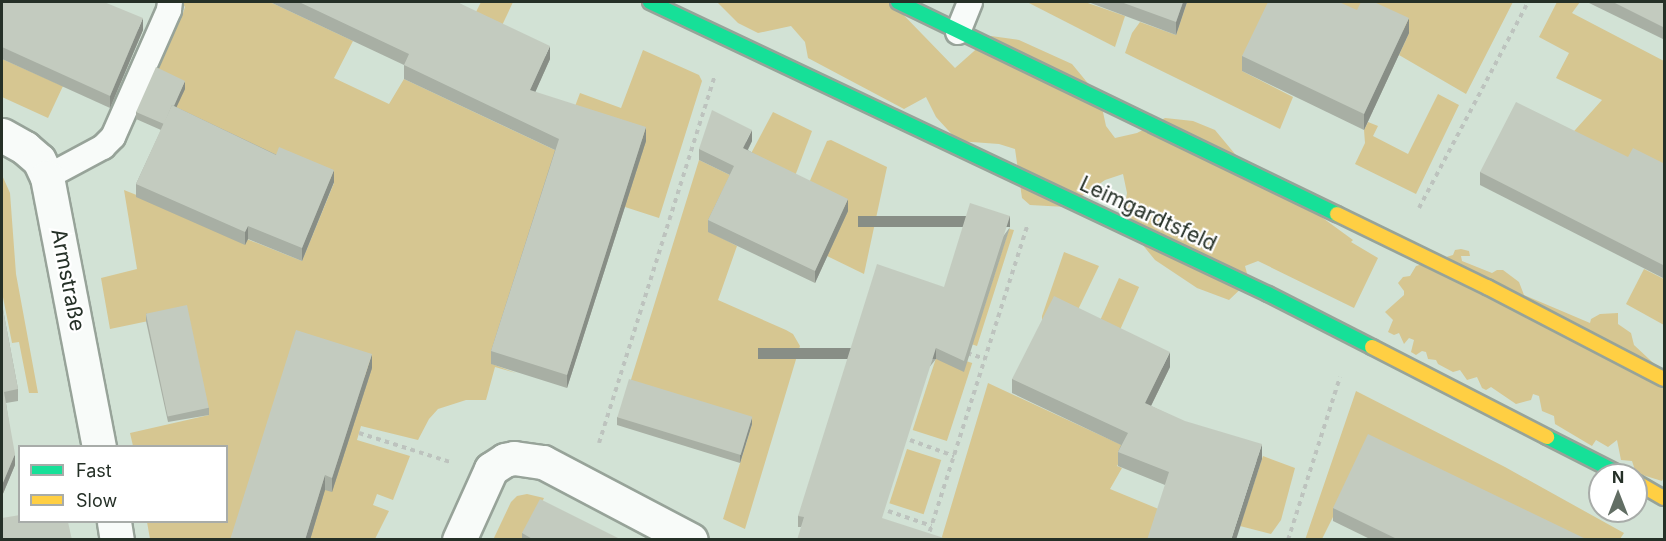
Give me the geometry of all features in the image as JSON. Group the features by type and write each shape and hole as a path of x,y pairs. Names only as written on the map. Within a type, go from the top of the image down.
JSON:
{"main road":[{"name":"Leimgardtsfeld","path":"650,2 1353,337 1599,463"},
{"path":"898,2 1573,330 1665,379"},
{"path":"1648,489 1665,498"}],"street":[{"name":"Armstraße","path":"2,135 25,148 39,160 47,177 99,445"},
{"path":"459,540 491,469 505,460 525,458 543,462 691,540"},
{"path":"114,523 117,540"}],"lane":[{"path":"47,177 103,147 113,137 169,10 170,2"},
{"path":"958,32 970,2"}],"path":[{"path":"1399,245 1528,2"},
{"path":"586,484 726,38"},
{"path":"927,540 1039,186"},
{"path":"1288,540 1353,337"},
{"path":"963,352 985,359"},
{"path":"359,433 488,477"},
{"path":"910,440 954,456"},
{"path":"888,511 932,526"}],"shaded area":[{"path":"182,2 270,2 353,41 334,78 389,104 404,79 559,152 492,364 516,373 495,367 486,400 466,400 438,409 429,419 418,440 361,426 357,440 410,456 393,500 377,494 373,505 389,511 375,539 150,539 147,523 228,523 228,445 133,445 130,433 209,415 187,313 110,329 101,278 137,269 124,190 302,261 334,183 172,118 155,71 164,51 163,45 171,38 185,7"},
{"path":"481,2 513,2 498,34 471,22"},
{"path":"684,2 891,2 955,68 991,36 1019,40 1072,64 1100,98 1106,126 1115,138 1137,133 1165,118 1193,121 1215,130 1235,154 1353,240 1351,242 1378,258 1354,308 1258,261 1245,266 1249,281 1229,300 1197,288 1155,260 1123,217 1127,193 1123,174 1105,180 1066,207 1030,205 1022,198 1015,149 999,144 958,141 936,117 926,97 904,109 808,58 805,42 791,26 758,33 738,23 718,3"},
{"path":"1027,2 1085,2 1125,16 1115,47"},
{"path":"1187,2 1276,2 1242,71 1293,97 1280,129 1125,53 1132,33 1140,22 1176,35"},
{"path":"1304,2 1513,2 1466,94 1399,55 1409,33"},
{"path":"1557,2 1580,2 1572,13 1664,61 1664,176 1567,139 1602,100 1556,78 1569,53 1539,37"},
{"path":"643,50 699,75 702,81 659,218 625,207 571,117 580,93 621,108"},
{"path":"2,59 63,86 48,118 2,97"},
{"path":"1438,94 1459,105 1416,194 1355,164 1365,143 1364,130 1368,122 1378,126 1373,136 1408,154"},
{"path":"773,112 812,131 792,184 747,161"},
{"path":"831,140 887,167 864,274 827,256 806,190 827,141"},
{"path":"699,160 734,177 708,231 737,246 718,300 786,330 793,334 800,346 745,529 723,519 752,424 629,386"},
{"path":"2,175 10,193 16,274 38,393 29,393 19,342 12,343 2,292"},
{"path":"1009,229 1014,230 977,346 945,335 983,311"},
{"path":"1455,250 1469,251 1470,256 1461,256 1462,261 1492,273 1503,270 1519,282 1524,295 1590,323 1591,319 1600,314 1618,313 1618,324 1631,333 1634,345 1664,373 1664,477 1662,481 1648,477 1648,463 1621,460 1617,440 1608,447 1596,440 1592,446 1555,424 1554,416 1542,411 1539,396 1533,394 1531,400 1516,404 1491,387 1486,390 1482,388 1477,377 1467,380 1460,370 1453,372 1438,364 1436,360 1428,359 1426,352 1422,351 1416,355 1411,352 1414,340 1409,338 1404,344 1399,333 1394,335 1388,332 1393,320 1385,312 1404,295 1398,283 1403,277 1410,276 1416,266 1453,255"},
{"path":"1064,252 1099,266 1073,320 1042,324 1042,316"},
{"path":"1644,269 1664,279 1664,325 1626,304"},
{"path":"1119,278 1139,287 1116,340 1095,331"},
{"path":"938,352 972,363 947,441 913,430"},
{"path":"988,383 1128,448 1117,466 1122,468 1110,489 1161,510 1151,539 941,540"},
{"path":"1356,391 1505,467 1588,513 1588,523 1606,523 1624,533 1620,539 1561,539 1368,447 1322,539 1305,540"},
{"path":"907,449 941,460 924,514 889,503"},
{"path":"1263,456 1295,468 1281,520 1271,534 1240,526"},
{"path":"527,494 544,498 523,539 493,540 511,502 517,496"}],"building":[{"path":"2,2 104,2 143,18 110,96 2,47"},
{"path":"299,2 457,2 550,46 530,90 646,127 567,375 491,351 559,139 404,65 409,54"},
{"path":"1121,2 1183,2 1176,22"},
{"path":"1268,2 1339,2 1357,10 1361,2 1374,2 1409,18 1364,114 1242,56"},
{"path":"1613,2 1665,2 1665,28"},
{"path":"156,67 185,81 164,124 136,112"},
{"path":"1516,102 1628,157 1633,148 1665,164 1665,266 1480,172"},
{"path":"172,105 276,155 279,147 334,170 302,248 248,226 245,232 136,184"},
{"path":"712,110 752,130 743,148 848,199 815,271 708,220 734,166 699,149"},
{"path":"970,203 1010,216 964,361 936,348 882,518 950,540 797,540 804,517 798,516 877,264 944,287"},
{"path":"1054,296 1170,352 1145,403 1185,421 1262,444 1231,540 1147,540 1169,472 1118,452 1128,433 1012,379"},
{"path":"2,304 18,389 4,392 15,454 2,485"},
{"path":"187,305 209,408 168,416 146,314"},
{"path":"296,330 372,354 332,478 325,475 305,540 230,540"},
{"path":"629,379 752,417 741,455 617,417"},
{"path":"1368,434 1588,540 1399,540 1333,508"},
{"path":"540,499 622,540 534,540 522,533"},
{"path":"18,515 18,523 68,523 72,540 2,540 2,518"}],"traffic: fast":[{"path":"650,2 1268,294 1372,347"},
{"path":"898,2 1337,214"},
{"path":"1547,437 1598,463"}],"traffic: slow":[{"path":"1337,214 1487,287 1664,379"},
{"path":"1372,347 1547,437"},
{"path":"1648,489 1664,498"}]}
